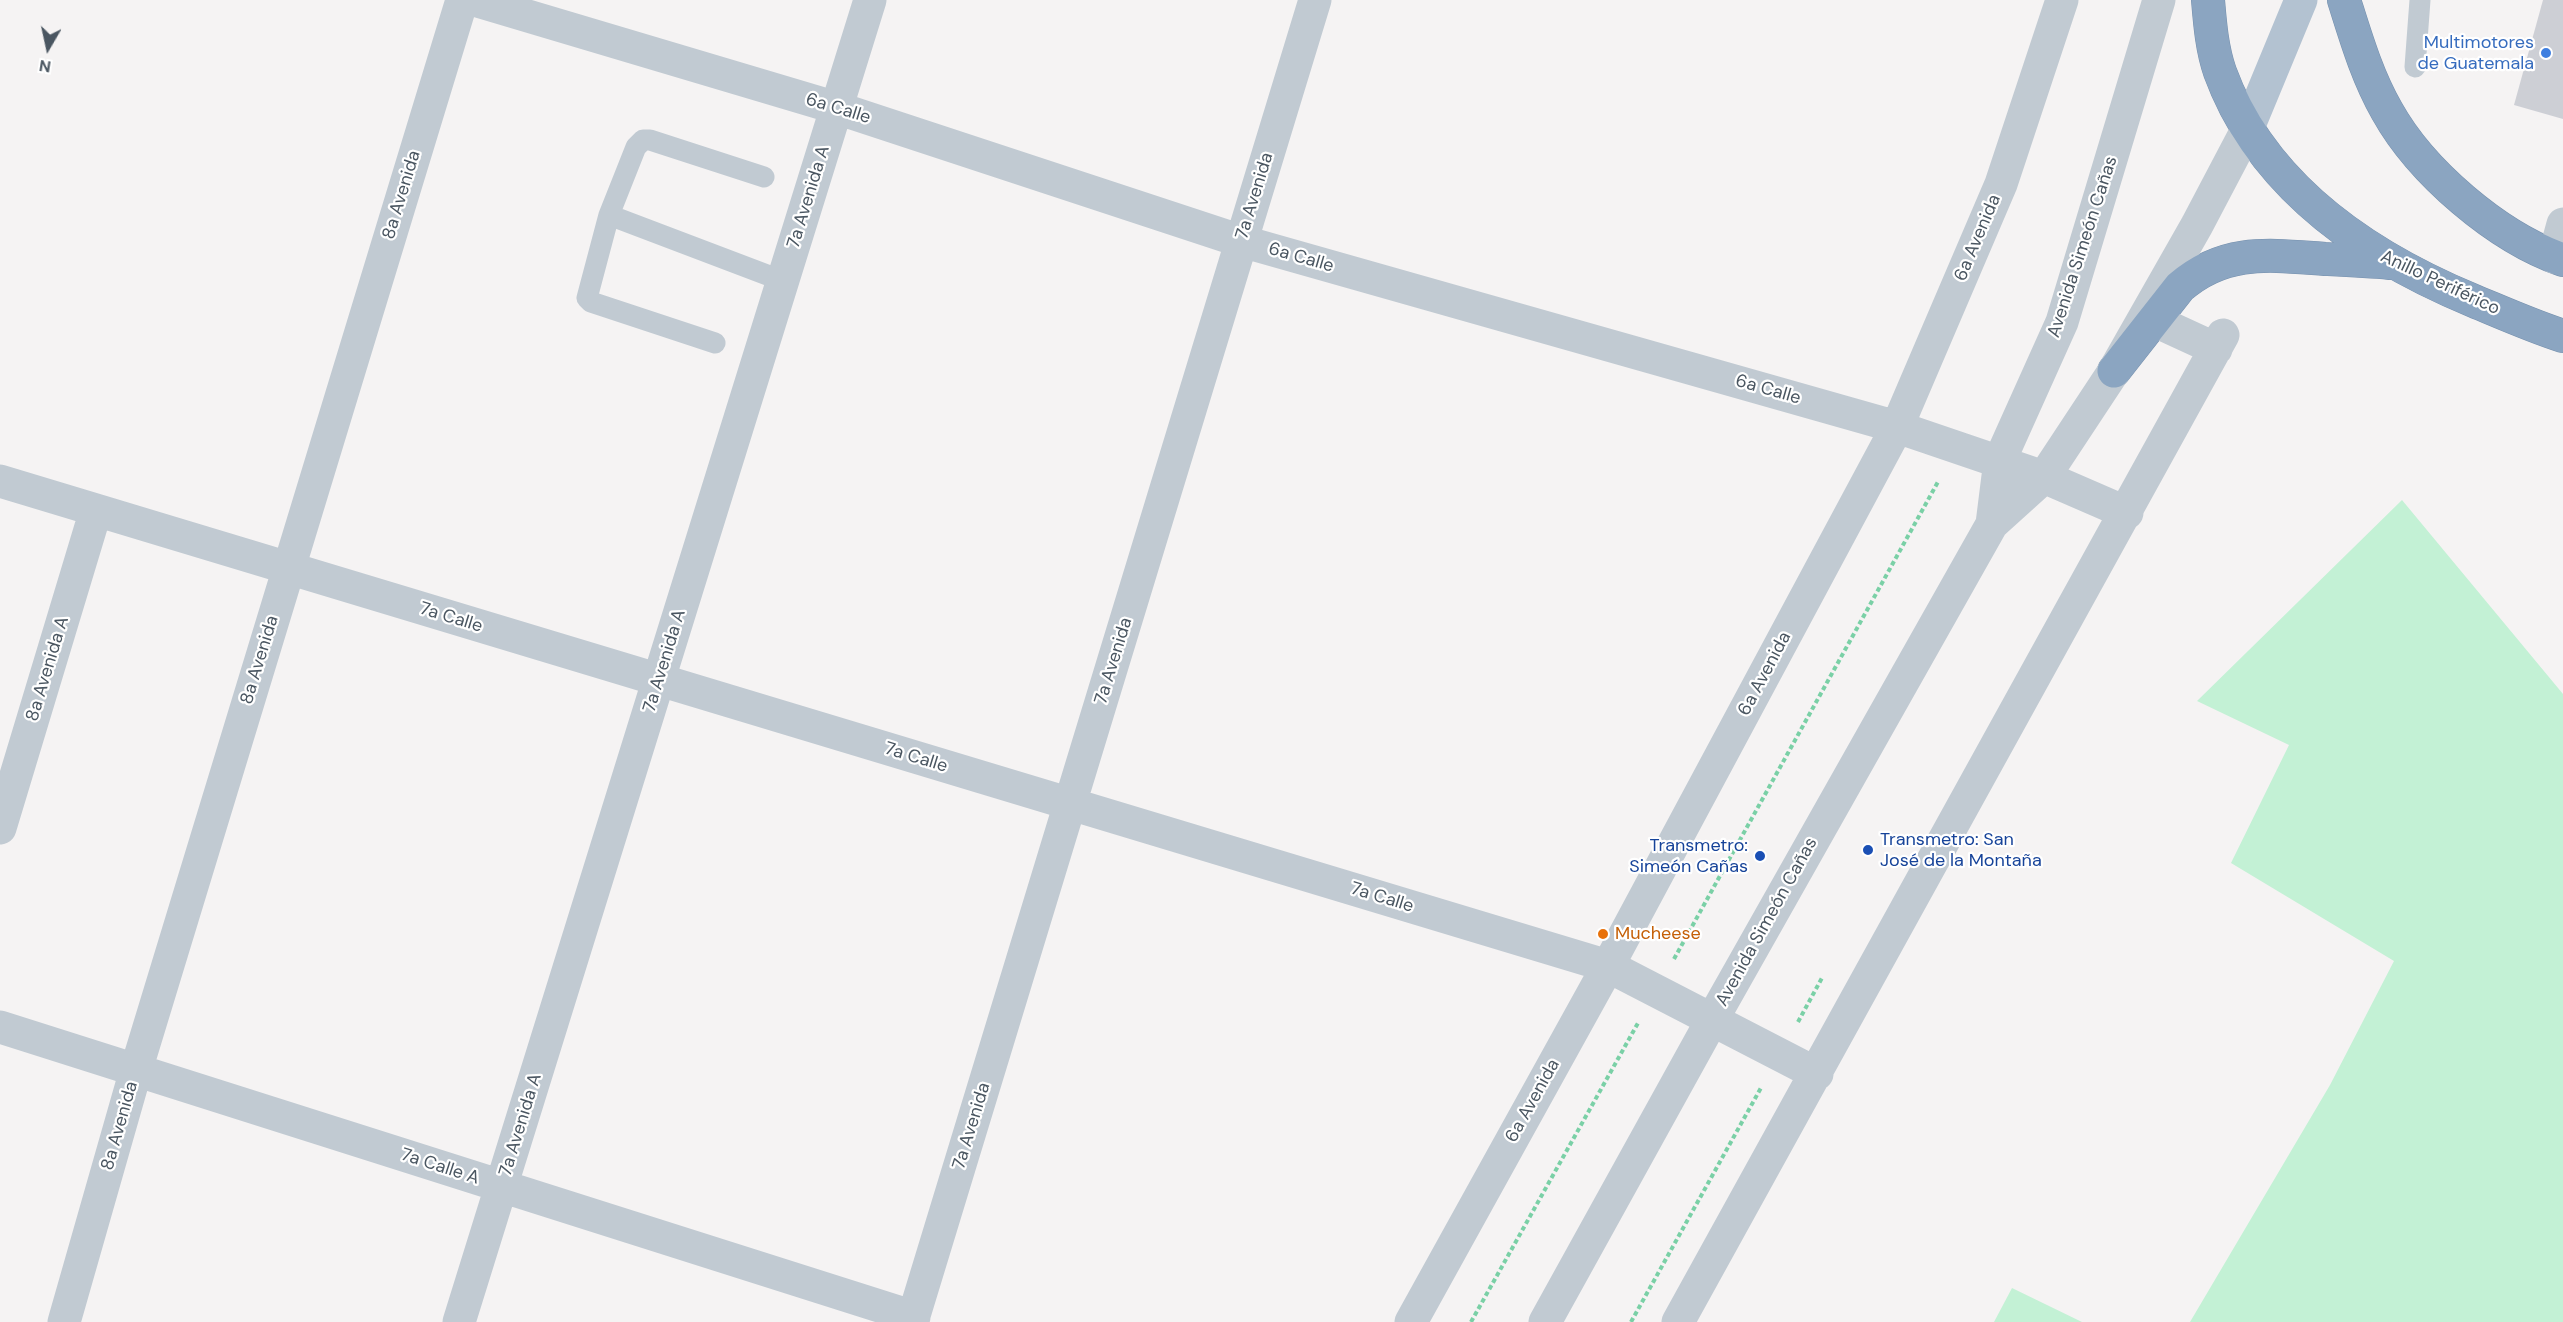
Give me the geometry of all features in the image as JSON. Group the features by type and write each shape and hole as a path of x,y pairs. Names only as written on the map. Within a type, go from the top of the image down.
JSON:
{"highway":[{"name":"Anillo Periférico","path":"2208,0 2220,70 2248,128 2279,172 2306,201 2372,250 2441,288 2563,336"},
{"path":"2344,0 2366,66 2388,112 2430,168 2472,207 2513,234 2559,258"},
{"path":"2114,371 2153,320 2191,278 2239,257 2275,254 2399,264"}],"main road":[{"path":"2248,128 2301,0"}],"street":[{"name":"8a Avenida","path":"64,1322 136,1070 462,0"},
{"name":"6a Calle","path":"474,0 837,108 1241,241 1898,427 2000,460 2127,513"},
{"name":"7a Avenida A","path":"459,1322 870,0"},
{"name":"7a Avenida","path":"913,1319 1315,0"},
{"name":"6a Avenida","path":"1411,1322 1608,966 1898,427 2001,184 2062,0"},
{"name":"Avenida Simeón Cañas","path":"1992,524 2000,460 2062,322 2159,0"},
{"name":"Avenida Simeón Cañas","path":"1545,1322 1712,1020 1992,524 2044,477 2114,371 2197,225 2248,128"},
{"path":"2559,258 2563,224"},
{"path":"1678,1322 2220,342 2153,320"},
{"name":"7a Calle","path":"0,481 1608,966 1817,1074"},
{"name":"8a Avenida A","path":"0,828 96,510"},
{"name":"7a Calle A","path":"0,1027 913,1319"}],"lane":[{"path":"2415,67 2420,0"},
{"path":"715,343 591,302 587,298 609,215 636,147 643,140 764,177"},
{"path":"609,215 783,281"}],"path":[{"path":"1471,1322 1944,472 1954,446"}],"green space":[{"path":"2402,500 2563,694 2563,1322 2190,1322 2330,1085 2394,961 2231,863 2289,745 2197,701"},
{"path":"2012,1288 2082,1322 1994,1322"}],"building":[{"name":"Multimotores de Guatemala","path":"2543,0 2563,0 2563,119 2514,105"}],"place":[{"name":"Multimotores de Guatemala","path":"2546,53"},
{"name":"Transmetro: San José de la Montaña","path":"1868,850"},
{"name":"Transmetro: Simeón Cañas","path":"1760,856"},
{"name":"Mucheese","path":"1603,934"}]}
